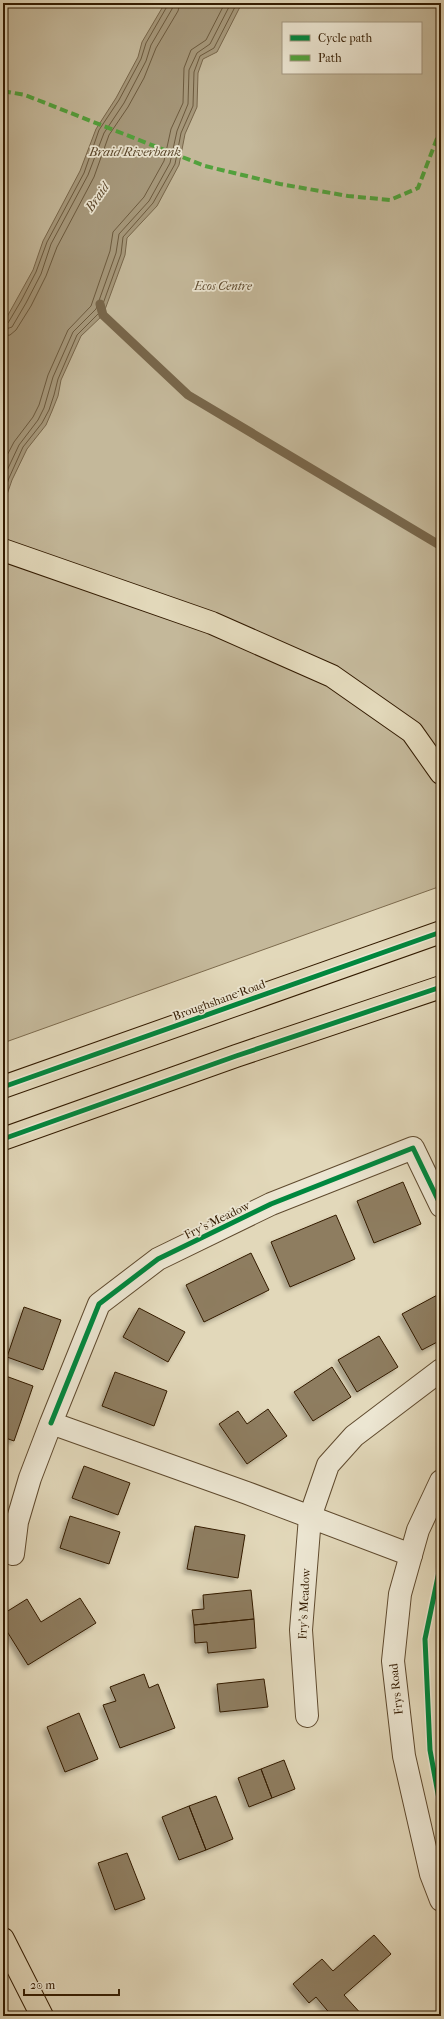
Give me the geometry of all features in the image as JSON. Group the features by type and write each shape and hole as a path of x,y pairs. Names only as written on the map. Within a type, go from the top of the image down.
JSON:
{"main road":[{"path":"3,550 212,623 332,676 412,732 441,772"},
{"name":"Broughshane Road","path":"3,1087 441,932"},
{"path":"3,1139 236,1056 441,987"},
{"path":"3,1939 42,2016"}],"street":[{"name":"Fry's Meadow","path":"13,1554 17,1522 30,1478 98,1304 158,1260 271,1204 413,1148 441,1206"},
{"name":"Fry's Meadow","path":"307,1716 301,1630 310,1517 328,1466 354,1436 441,1370"},
{"path":"51,1424 411,1555"},
{"name":"Frys Road","path":"441,1481 418,1530 400,1594 393,1661 404,1756 427,1859 441,1900"}],"green space":[{"name":"Ecos Centre","path":"3,3 441,3 441,886 3,1043"}],"water":[{"name":"Braid Riverbank","path":"165,3 242,3 217,52 203,59 198,73 197,107 185,134 179,165 157,206 127,238 125,255 103,315 81,336 61,380 58,396 46,425 27,449 12,480 3,506 3,324 33,270 43,241 80,171 96,129 116,98 138,57 142,42"}],"building":[{"path":"403,1182 421,1224 374,1243 357,1201"},
{"path":"336,1215 355,1259 290,1287 271,1242"},
{"path":"251,1253 269,1290 204,1322 186,1285"},
{"path":"441,1293 441,1340 422,1350 402,1314"},
{"path":"24,1307 61,1320 43,1370 7,1357"},
{"path":"139,1308 185,1332 168,1362 123,1337"},
{"path":"379,1336 398,1367 357,1392 338,1360"},
{"path":"332,1367 351,1397 313,1421 294,1392"},
{"path":"115,1372 167,1391 154,1426 102,1406"},
{"path":"3,1375 33,1386 14,1441 3,1437"},
{"path":"268,1409 287,1436 247,1464 219,1424 238,1411 247,1424"},
{"path":"84,1466 130,1483 118,1515 72,1498"},
{"path":"70,1516 120,1532 109,1564 60,1548"},
{"path":"195,1526 245,1535 238,1578 187,1569"},
{"path":"251,1590 254,1619 194,1625 192,1610 204,1609 203,1595"},
{"path":"80,1598 96,1623 28,1665 3,1625 3,1614 27,1599 41,1622"},
{"path":"254,1619 256,1648 208,1653 207,1642 195,1643 194,1625"},
{"path":"144,1674 149,1688 158,1684 175,1728 120,1748 103,1705 116,1701 110,1687"},
{"path":"264,1679 268,1707 220,1712 217,1684"},
{"path":"79,1713 98,1759 65,1772 47,1727"},
{"path":"284,1760 295,1789 272,1798 261,1769"},
{"path":"261,1769 272,1798 249,1807 238,1778"},
{"path":"216,1796 233,1839 206,1850 189,1806"},
{"path":"189,1806 206,1850 179,1860 162,1817"},
{"path":"127,1853 145,1899 115,1910 98,1863"},
{"path":"374,1935 391,1954 344,1995 363,2016 332,2016 316,1997 309,2003 293,1984 322,1959 333,1971"}],"waterway":[{"path":"100,304 103,315 188,395 441,546"}],"marked path":[{"path":"3,91 25,95 205,166 280,184 348,196 390,200 418,188 441,128"}],"cycle path":[{"path":"3,1087 441,932"},
{"path":"3,1139 236,1056 441,987"},
{"path":"51,1423 99,1304 158,1259 271,1204 413,1148 441,1206"},
{"path":"441,1562 425,1639 430,1750 441,1810"}],"water label":[{"name":"Braid","path":"97,197"}]}
